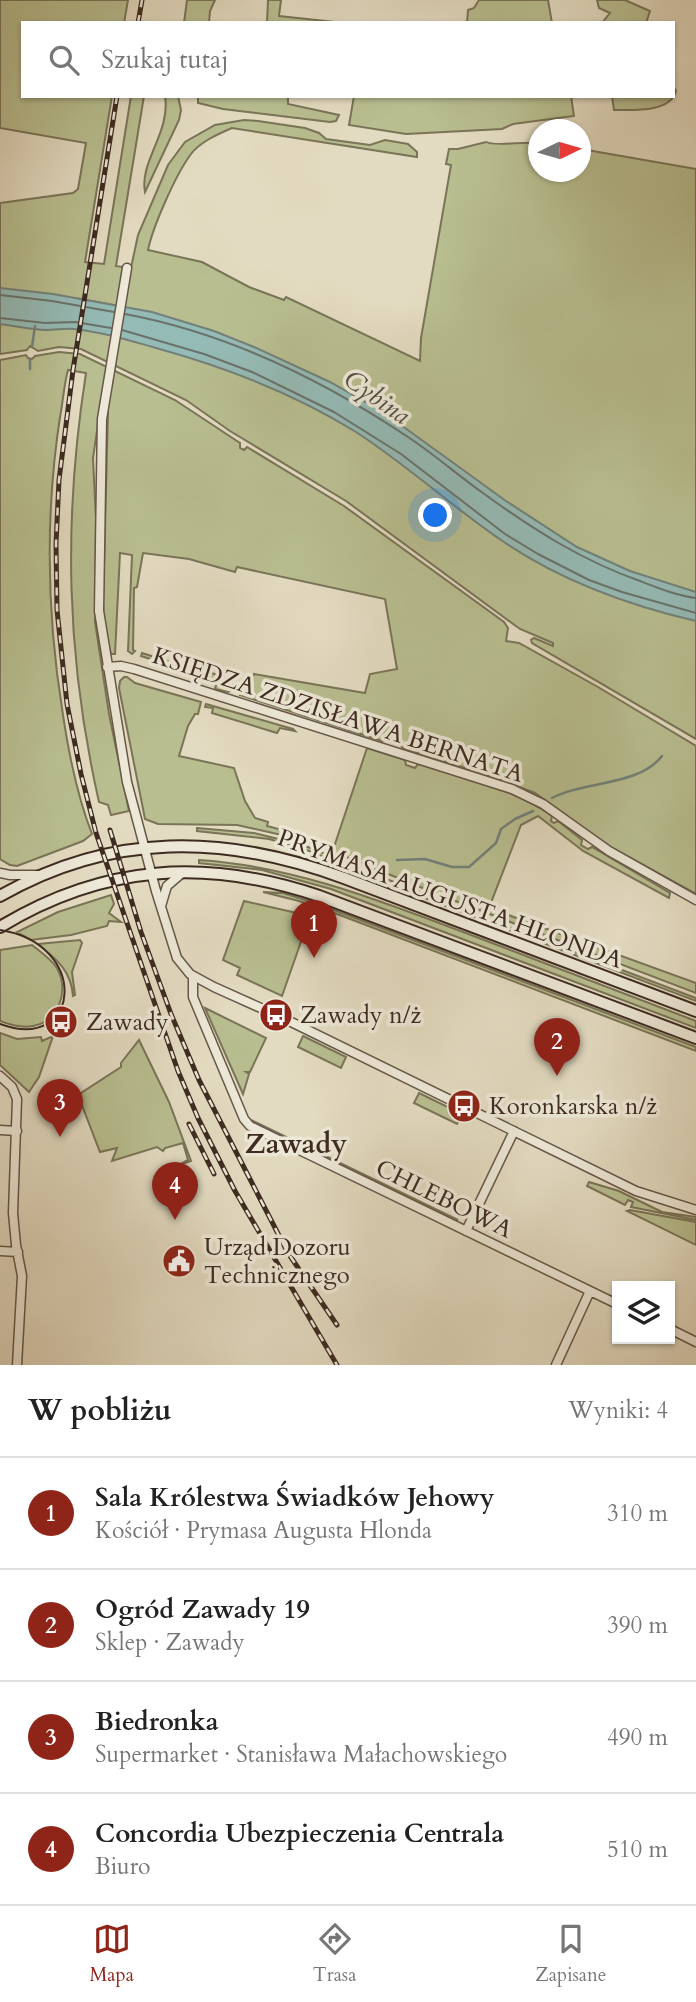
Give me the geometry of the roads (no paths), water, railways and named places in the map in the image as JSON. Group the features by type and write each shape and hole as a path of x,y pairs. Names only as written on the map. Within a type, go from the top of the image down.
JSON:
{"main road":[{"name":"PRYMASA AUGUSTA HLONDA","path":"0,897 45,874 94,858 144,848 215,847 260,852 344,878 696,1012"},
{"name":"PRYMASA AUGUSTA HLONDA","path":"0,927 44,903 107,882 151,874 192,871 255,877 307,891 696,1038"}],"street":[{"path":"127,268 103,409 99,611 127,782 177,958 193,976 636,1191 696,1210"},
{"name":"KSIĘDZA ZDZISŁAWA BERNATA","path":"107,667 126,667 512,789 543,804 609,851 696,900"},
{"path":"161,909 164,892 169,883 179,874 192,871"},
{"path":"0,873 45,874"},
{"name":"CHLEBOWA","path":"193,976 192,998 244,1119 252,1127 612,1302"},
{"path":"0,1076 12,1087 17,1099 13,1213 23,1276 17,1365"},
{"path":"0,1130 17,1131"},
{"path":"466,1231 514,1131"},
{"path":"0,1251 18,1252"},
{"path":"556,1365 590,1291"},
{"path":"675,1332 696,1342"}],"water":[{"path":"0,288 53,294 152,312 214,331 330,382 383,412 506,501 577,547 630,571 696,592 696,621 594,590 546,567 483,527 356,432 333,418 259,383 182,356 105,334 0,324"}],"waterway":[{"path":"32,347 35,326"},
{"path":"30,359 30,369"},
{"path":"552,798 579,788 640,773 662,756"},
{"path":"397,860 425,859 452,867 469,867 496,843 501,829 533,811"}],"tram line":[{"path":"0,930 29,939 50,955 61,974 64,994 60,1011 47,1024 27,1029 0,1024"}],"railway":[{"path":"138,21 142,0"},
{"path":"117,98 73,370 59,480 57,610 67,704 96,833 178,1071 198,1118 235,1191 337,1365"},
{"path":"110,830 141,932 199,1080 288,1253 337,1325"},
{"path":"189,1124 214,1174"}],"place":[{"name":"Sala Królestwa Świadków Jehowy","path":"314,958"},
{"name":"Zawady n/ż","path":"276,1015"},
{"name":"Zawady","path":"61,1022"},
{"name":"Ogród Zawady 19","path":"557,1076"},
{"name":"Koronkarska n/ż","path":"464,1106"},
{"name":"Biedronka","path":"60,1137"},
{"name":"Concordia Ubezpieczenia Centrala","path":"175,1220"},
{"name":"Urząd Dozoru Technicznego","path":"179,1261"}],"district":[{"name":"Zawady","path":"296,1144"}],"water label":[{"name":"Cybina","path":"377,397"}]}
